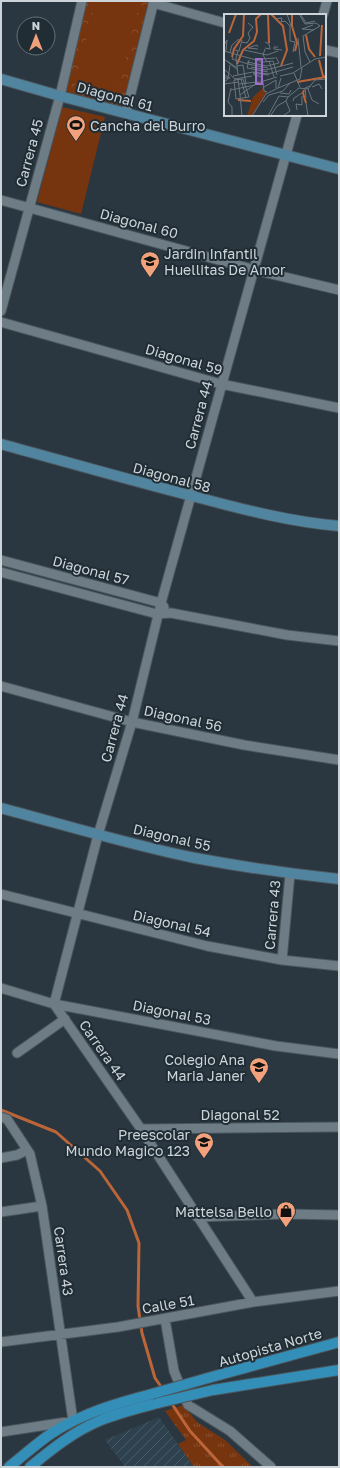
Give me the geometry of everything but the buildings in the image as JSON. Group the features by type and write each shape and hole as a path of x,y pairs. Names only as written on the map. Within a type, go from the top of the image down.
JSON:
{"main road":[{"name":"Autopista Norte","path":"9,1467 51,1434 73,1421 111,1405 339,1342"},
{"name":"Autopista Norte","path":"30,1467 83,1429 110,1417 158,1403 213,1390 339,1370"}],"street":[{"name":"Carrera 45","path":"1,311 60,96 82,1"},
{"path":"323,14 327,1"},
{"path":"126,113 154,2 224,23"},
{"path":"326,50 339,53"},
{"name":"Diagonal 61","path":"1,79 60,96 339,169"},
{"name":"Carrera 44","path":"253,1302 141,1128 54,1004 98,835 132,722 160,603 298,116"},
{"name":"Diagonal 60","path":"1,200 255,270 339,290"},
{"name":"Diagonal 59","path":"1,322 221,384 339,408"},
{"name":"Diagonal 58","path":"1,444 190,496 263,514 317,524 339,526"},
{"name":"Diagonal 57","path":"1,560 160,603 171,613"},
{"name":"Diagonal 57","path":"1,572 158,614 171,613 287,635 339,640"},
{"name":"Diagonal 56","path":"1,686 132,722 244,745 339,760"},
{"name":"Diagonal 55","path":"1,808 98,835 194,858 290,874 339,879"},
{"name":"Carrera 43","path":"282,960 290,874"},
{"name":"Diagonal 54","path":"1,894 77,915 207,946 282,960 339,966"},
{"name":"Diagonal 53","path":"1,988 54,1004 276,1046 339,1054"},
{"path":"17,1053 65,1019"},
{"name":"Carrera 43","path":"1,1117 7,1120 30,1154 42,1206 73,1421"},
{"name":"Diagonal 52","path":"141,1128 339,1127"},
{"path":"1,1158 27,1150"},
{"path":"1,1212 42,1206"},
{"path":"197,1217 286,1214 339,1215"},
{"name":"Calle 51","path":"1,1342 165,1319 253,1302 339,1292"},
{"path":"165,1319 174,1371 188,1405 230,1431 271,1467"},
{"path":"1,1432 73,1421"}],"shaded area":[{"path":"159,1417 194,1467 125,1467 105,1440"}],"green space":[{"path":"82,1 153,1 126,113 60,96"},
{"path":"96,1 122,1 139,5 116,95 75,85"},
{"name":"Cancha del Burro","path":"62,107 105,117 81,214 37,202"},
{"path":"183,1405 197,1422 225,1440 253,1467 194,1467 178,1444 186,1440 165,1411"}],"waterway":[{"path":"1,1110 56,1132 100,1171 127,1210 139,1243 138,1306 142,1333 155,1378 162,1388"},
{"path":"170,1401 190,1431 223,1467"}],"place":[{"name":"Cancha del Burro","path":"76,142"},
{"name":"Jardin Infantil Huellitas De Amor","path":"150,278"},
{"name":"Colegio Ana Maria Janer","path":"259,1084"},
{"name":"Preescolar Mundo Magico 123","path":"204,1159"},
{"name":"Mattelsa Bello","path":"286,1228"}]}
